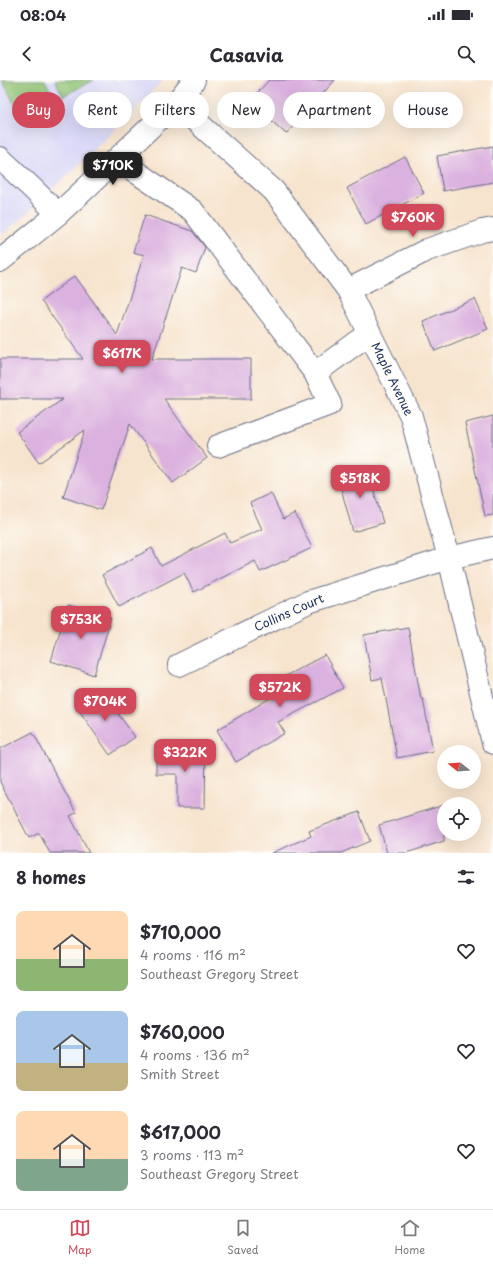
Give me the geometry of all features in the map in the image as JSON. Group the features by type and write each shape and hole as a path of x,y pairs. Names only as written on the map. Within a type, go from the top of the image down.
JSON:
{"street":[{"path":"185,92 194,80"},
{"path":"0,262 58,214 149,128"},
{"name":"Maple Avenue","path":"204,128 274,191 348,290 411,416 449,558 493,743"},
{"path":"0,158 58,214"},
{"path":"117,158 193,211 315,373 330,404 218,446"},
{"path":"348,290 427,250 482,231 493,229"},
{"path":"315,373 370,333"},
{"name":"Collins Court","path":"179,665 308,602 449,558 493,548"}],"shaded area":[{"path":"0,80 163,80 152,92 140,92 140,104 132,113 132,92 73,92 73,128 116,128 32,209 0,236"}],"green space":[{"path":"2,80 45,80 51,92 12,92 12,99"},
{"path":"55,80 94,80 65,95 65,92 61,92"}],"building":[{"path":"269,80 335,80 324,92 283,92 283,128 291,128 286,134 275,124 275,92 258,92"},
{"path":"493,146 493,182 443,191 437,156"},
{"path":"405,157 424,193 366,224 347,188"},
{"path":"145,215 192,231 205,247 196,273 182,268 152,359 251,359 251,399 164,399 207,458 173,483 130,424 101,510 63,497 85,430 39,463 17,432 63,399 0,399 0,359 83,359 41,301 75,276 117,335 144,255 133,252"},
{"path":"475,299 488,329 435,351 423,321"},
{"path":"493,416 493,515 485,516 465,423"},
{"path":"367,466 383,523 353,532 337,474"},
{"path":"271,493 283,519 295,513 312,548 260,572 255,561 194,592 184,573 119,607 102,575 152,548 161,566 225,533 230,543 262,529 250,503"},
{"path":"68,605 111,618 94,675 51,661"},
{"path":"408,627 421,699 423,699 433,751 397,758 382,678 372,680 364,635"},
{"path":"325,655 343,688 278,722 285,733 236,762 217,730 277,694 272,683"},
{"path":"100,689 135,737 110,755 76,706"},
{"path":"33,732 76,813 70,816 89,853 50,853 39,833 29,838 0,782 0,749"},
{"path":"156,746 206,746 205,808 177,808 177,774 156,774"},
{"path":"437,807 437,841 444,841 406,853 387,853 379,825"},
{"path":"359,812 370,841 341,853 272,853 311,836 309,831"}]}
